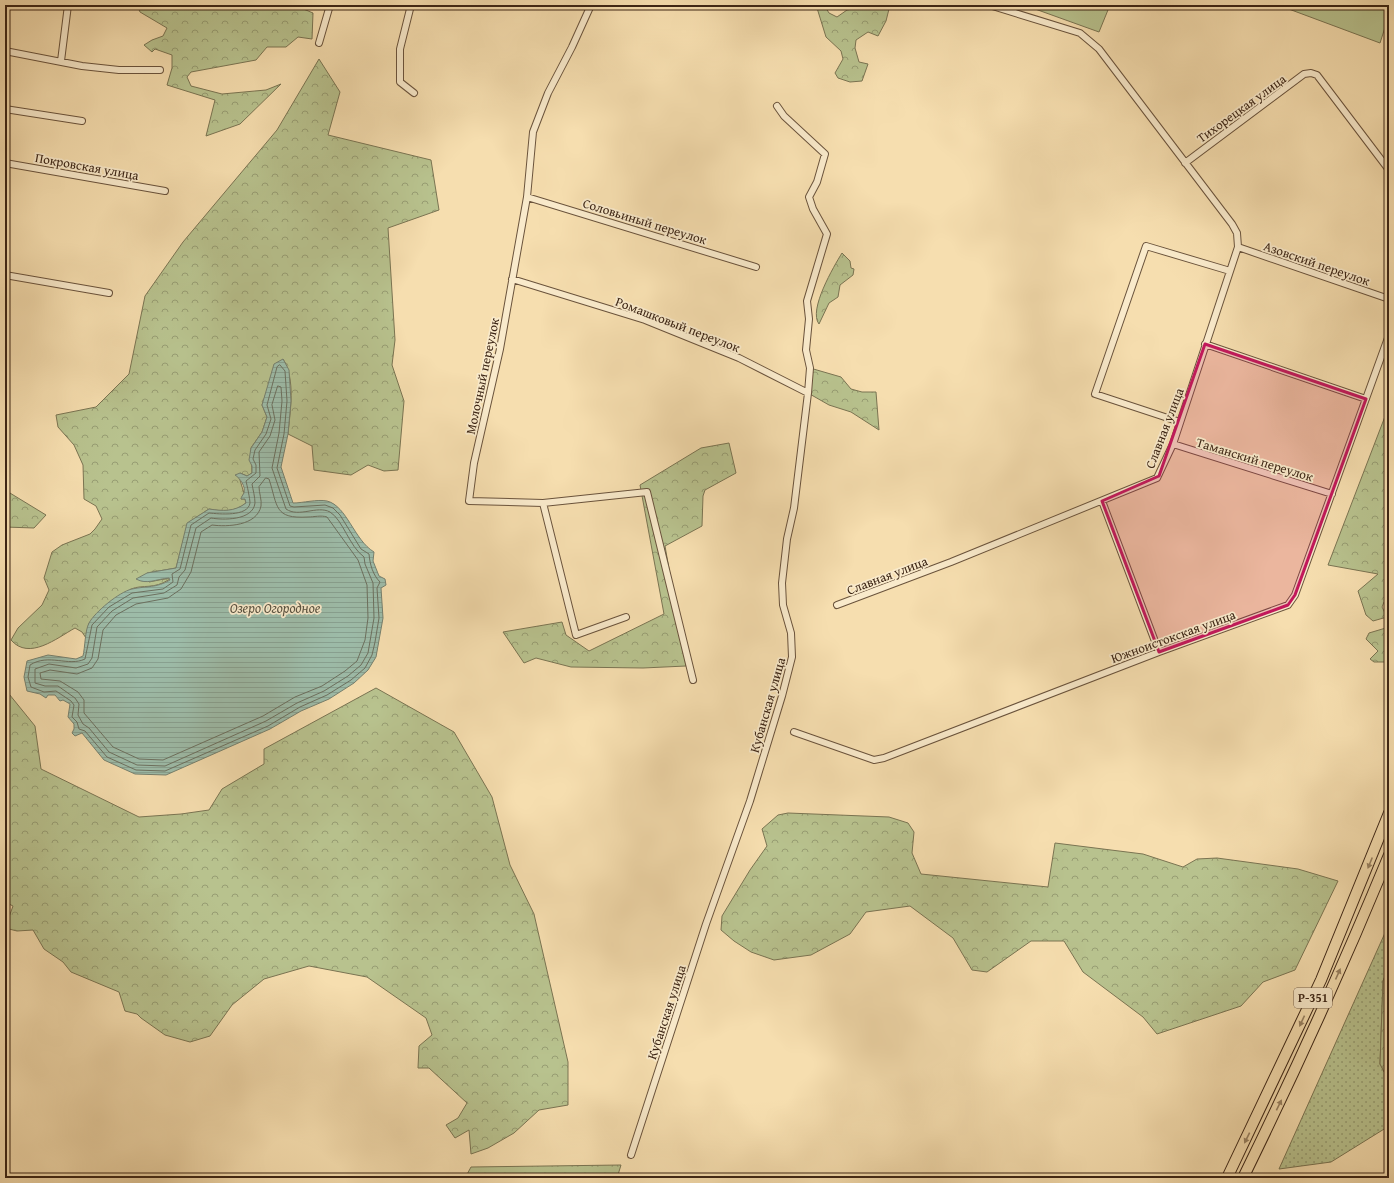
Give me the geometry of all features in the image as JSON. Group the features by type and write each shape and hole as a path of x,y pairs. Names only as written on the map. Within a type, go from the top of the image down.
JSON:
{"highway":[{"name":"Р-351","path":"1227,1178 1321,980 1350,912 1389,813"},
{"name":"Р-351","path":"1243,1178 1297,1067 1363,918 1389,855"}],"street":[{"path":"61,61 68,5"},
{"path":"319,43 330,5"},
{"path":"411,5 400,49 400,82 414,93"},
{"name":"Молочный переулок","path":"543,503 469,501 474,463 500,348 527,197 533,132 548,94 591,5"},
{"name":"Славная улица","path":"837,605 951,562 1156,478 1172,444 1180,422 1238,247 1237,233 1232,224 1184,163 1099,49 1080,33 989,5"},
{"path":"5,51 50,61 61,61 82,66 119,70 160,70"},
{"name":"Тихорецкая улица","path":"1184,163 1304,74 1311,73 1317,75 1389,170"},
{"name":"Кубанская улица","path":"631,1156 706,924 750,801 792,658 791,633 783,604 782,583 787,539 794,508 808,393 810,368 806,350 810,319 807,301 827,234 813,209 809,197 817,182 825,154 784,116 777,106"},
{"path":"5,109 82,120"},
{"name":"Покровская улица","path":"5,163 165,191"},
{"name":"Соловьиный переулок","path":"527,197 756,267"},
{"path":"1180,422 1095,394 1146,246 1230,271"},
{"name":"Азовский переулок","path":"1238,247 1389,299"},
{"path":"5,275 109,293"},
{"name":"Ромашковый переулок","path":"512,279 645,320 739,358 808,393"},
{"name":"Южноистокская улица","path":"794,732 874,760 884,758 1159,652 1283,608 1290,603 1296,594 1389,335"},
{"path":"1205,344 1366,399"},
{"name":"Таманский переулок","path":"1172,444 1332,494"},
{"path":"626,616 576,635 543,503 647,492 693,680"},
{"path":"1102,501 1159,652"}],"highlighted area":[{"path":"1205,344 1366,399 1295,595 1288,605 1159,652 1102,501 1159,476"}],"green space":[{"path":"137,5 294,5 313,13 312,39 298,37 286,47 267,47 256,60 191,72 187,77 191,86 222,94 266,90 281,84 240,124 206,136 215,100 167,85 172,68 172,55 155,49 152,52 144,45 163,36 167,28 140,12"},
{"path":"824,5 829,13 837,17 847,10 857,8 859,5 887,5 889,9 886,21 878,36 868,32 856,40 855,48 859,62 868,64 862,81 850,82 838,78 835,73 843,59 841,51 826,37 817,8"},
{"path":"1024,5 1110,5 1099,32"},
{"path":"1278,5 1389,5 1389,15 1380,43"},
{"path":"319,59 340,92 328,135 431,160 439,210 388,228 395,340 392,365 404,401 398,470 384,471 368,465 351,475 314,470 312,446 288,434 291,406 291,386 290,376 283,359 267,390 262,405 267,417 262,432 251,448 252,473 247,476 240,473 239,477 244,493 241,499 245,499 246,503 233,510 219,511 209,509 188,523 176,568 147,573 149,582 170,579 154,586 136,588 127,591 89,623 86,638 82,632 75,628 43,646 26,648 18,646 11,640 18,628 42,605 49,590 44,578 52,552 62,545 90,534 102,519 96,506 84,499 83,465 74,445 58,427 56,415 96,407 129,374 145,296 183,242 277,130"},
{"path":"842,253 850,261 851,268 854,269 853,275 840,285 838,297 829,303 819,324 817,309 819,299 828,277"},
{"path":"810,368 841,377 851,389 862,392 876,392 879,430 851,412 829,405 808,393"},
{"path":"1389,406 1389,604 1384,602 1382,607 1387,617 1373,621 1366,615 1358,591 1378,574 1328,565"},
{"path":"729,443 736,473 705,490 703,496 702,526 665,546 686,666 643,668 571,667 536,658 524,663 503,632 562,622 566,635 589,651 664,614 640,485 701,448"},
{"path":"5,490 46,515 34,528 5,527"},
{"path":"1389,627 1389,662 1374,662 1370,659 1378,651 1366,639 1369,633"},
{"path":"376,688 454,732 492,797 510,865 534,914 568,1062 568,1105 539,1110 514,1133 488,1148 471,1154 469,1130 455,1138 446,1125 458,1118 467,1103 429,1068 418,1068 419,1046 432,1035 426,1018 367,977 309,966 264,979 232,1005 210,1036 190,1042 165,1035 137,1014 125,1011 119,992 71,972 63,962 44,949 33,930 17,931 9,929 9,917 13,906 5,902 5,689 35,726 41,769 139,817 209,810 222,789 264,764 264,749"},
{"path":"788,813 889,817 908,823 914,832 912,853 921,874 1048,887 1055,843 1143,854 1183,867 1197,859 1217,858 1298,869 1338,881 1295,970 1263,982 1241,1006 1157,1034 1143,1017 1083,972 1064,941 1031,941 987,972 972,970 953,938 910,906 866,912 850,934 811,955 774,960 751,952 721,930 722,916 750,870 767,846 762,829 778,815"},
{"path":"1389,924 1389,966 1383,981 1380,1064 1389,1081 1389,1126 1331,1162 1279,1169"},
{"path":"1389,966 1389,1081 1380,1064 1383,981"},
{"path":"621,1165 617,1178 465,1178 471,1167"}],"water":[{"name":"Озеро Огородное","path":"283,359 289,370 291,401 288,434 281,467 293,503 327,501 334,504 340,509 361,540 374,552 373,561 379,576 385,579 386,585 381,588 383,618 376,657 368,670 354,683 329,699 301,711 270,729 166,775 135,774 104,760 82,733 75,736 72,733 74,724 68,717 70,704 63,700 60,701 55,695 48,695 46,698 40,694 27,691 24,677 27,661 48,655 76,659 83,656 89,623 102,608 114,598 127,591 156,586 170,580 169,578 144,582 136,579 147,573 176,568 187,523 209,509 228,510 237,508 246,503 245,499 241,499 244,493 243,485 241,480 235,475 240,473 247,476 252,473 252,466 249,460 251,448 262,432 267,417 262,405 274,364"}]}
